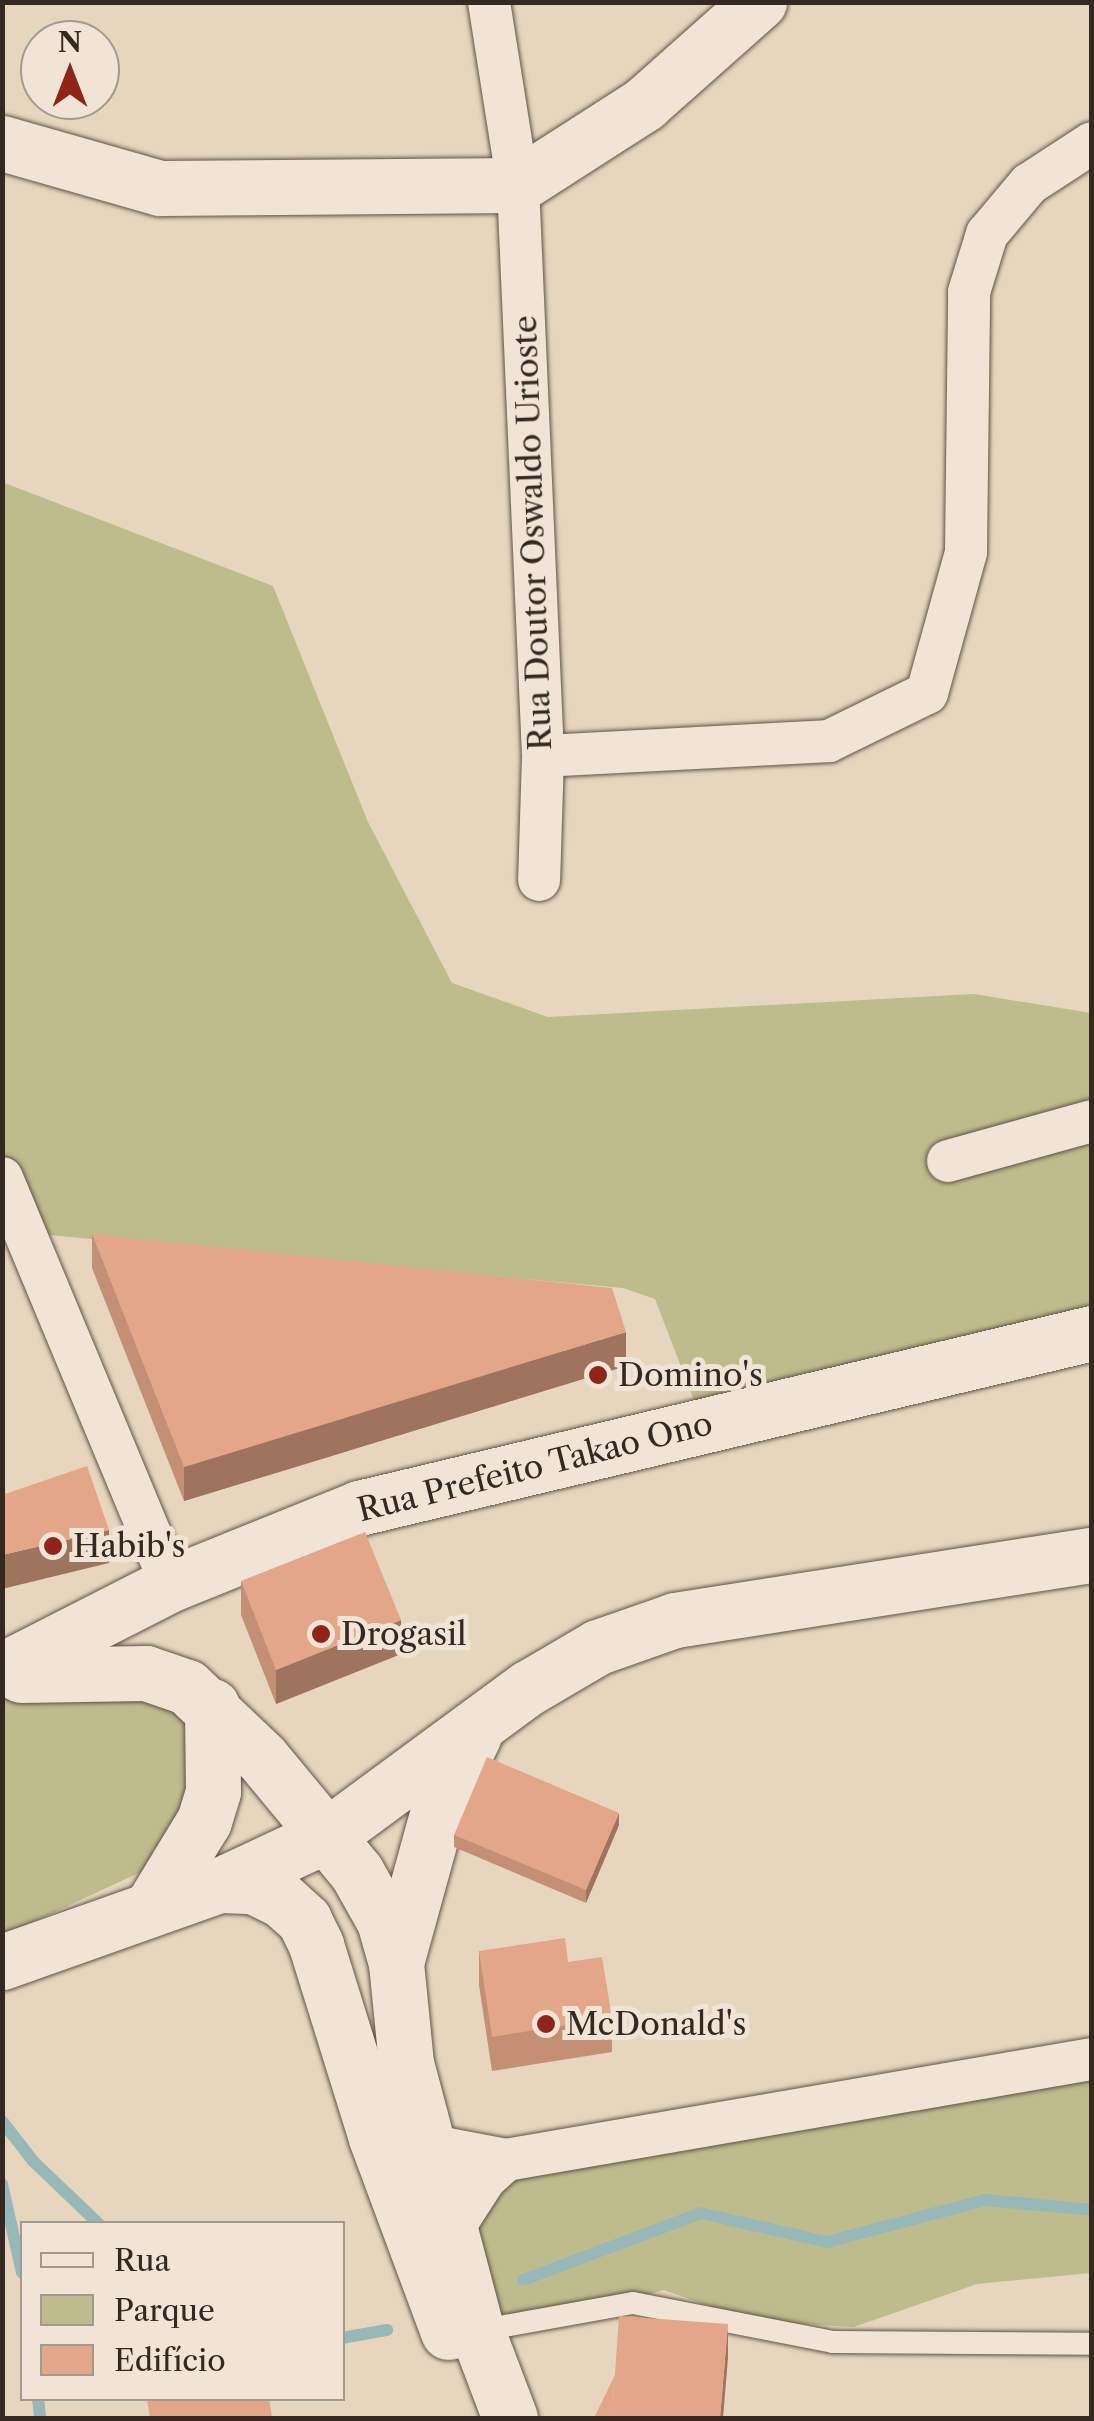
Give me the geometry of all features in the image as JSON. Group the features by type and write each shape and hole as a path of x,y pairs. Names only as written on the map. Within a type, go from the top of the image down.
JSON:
{"main road":[{"path":"2,143 160,188 518,186 644,104 759,2"},
{"name":"Rua Prefeito Takao Ono","path":"2,1674 171,1584 359,1508 1092,1332"},
{"path":"2,1962 189,1896 330,1833 482,1722 598,1647 675,1620 1092,1555"},
{"path":"2,1674 146,1672 187,1687 212,1706 330,1833 384,1921 396,1963 406,2063 454,2227 477,2331 510,2418"},
{"path":"189,1896 214,1791 212,1706"},
{"path":"396,1963 438,1810 482,1722"},
{"path":"189,1896 253,1886 304,1920 478,2418"}],"street":[{"name":"Rua Doutor Oswaldo Urioste","path":"489,2 518,186 543,756 539,880"},
{"path":"543,756 829,741 927,693 966,552 969,292 987,234 1029,184 1092,143"},
{"path":"948,1161 1092,1121"},
{"path":"2,1178 171,1584"},
{"path":"428,2145 506,2160 1092,2059"},
{"path":"454,2227 485,2179 506,2160"}],"lane":[{"path":"477,2331 632,2303 833,2342 1092,2344"}],"green space":[{"path":"2,482 273,586 368,822 452,983 548,1017 974,994 1091,1013 1091,1321 697,1408 655,1299 623,1288 27,1233 2,1172"},
{"path":"2,1690 179,1702 202,1768 160,1863 3,1936"},
{"path":"1091,2061 1091,2273 977,2284 854,2327 752,2321 664,2290 484,2337 462,2228 490,2181"}],"building":[{"path":"92,1234 612,1288 626,1332 184,1467"},
{"path":"87,1466 109,1530 2,1555 2,1495"},
{"name":"Drogasil","path":"365,1532 401,1620 276,1670 241,1581"},
{"path":"487,1757 619,1813 586,1890 454,1835"},
{"path":"565,1938 568,1962 602,1957 612,2018 492,2037 479,1951"},
{"path":"619,2316 728,2324 720,2418 612,2418"},
{"path":"615,2375 612,2418 594,2418"},
{"path":"147,2401 269,2401 272,2418 150,2418"}],"waterway":[{"path":"2,2121 33,2161 96,2221"},
{"path":"2,2184 20,2264"},
{"path":"523,2280 701,2213 827,2242 985,2200 1092,2210"},
{"path":"345,2337 387,2330"},
{"path":"38,2401 40,2418"}],"place":[{"name":"Domino's","path":"598,1375"},
{"name":"Habib's","path":"53,1546"},
{"name":"Drogasil","path":"321,1634"},
{"name":"McDonald's","path":"546,2024"}]}
